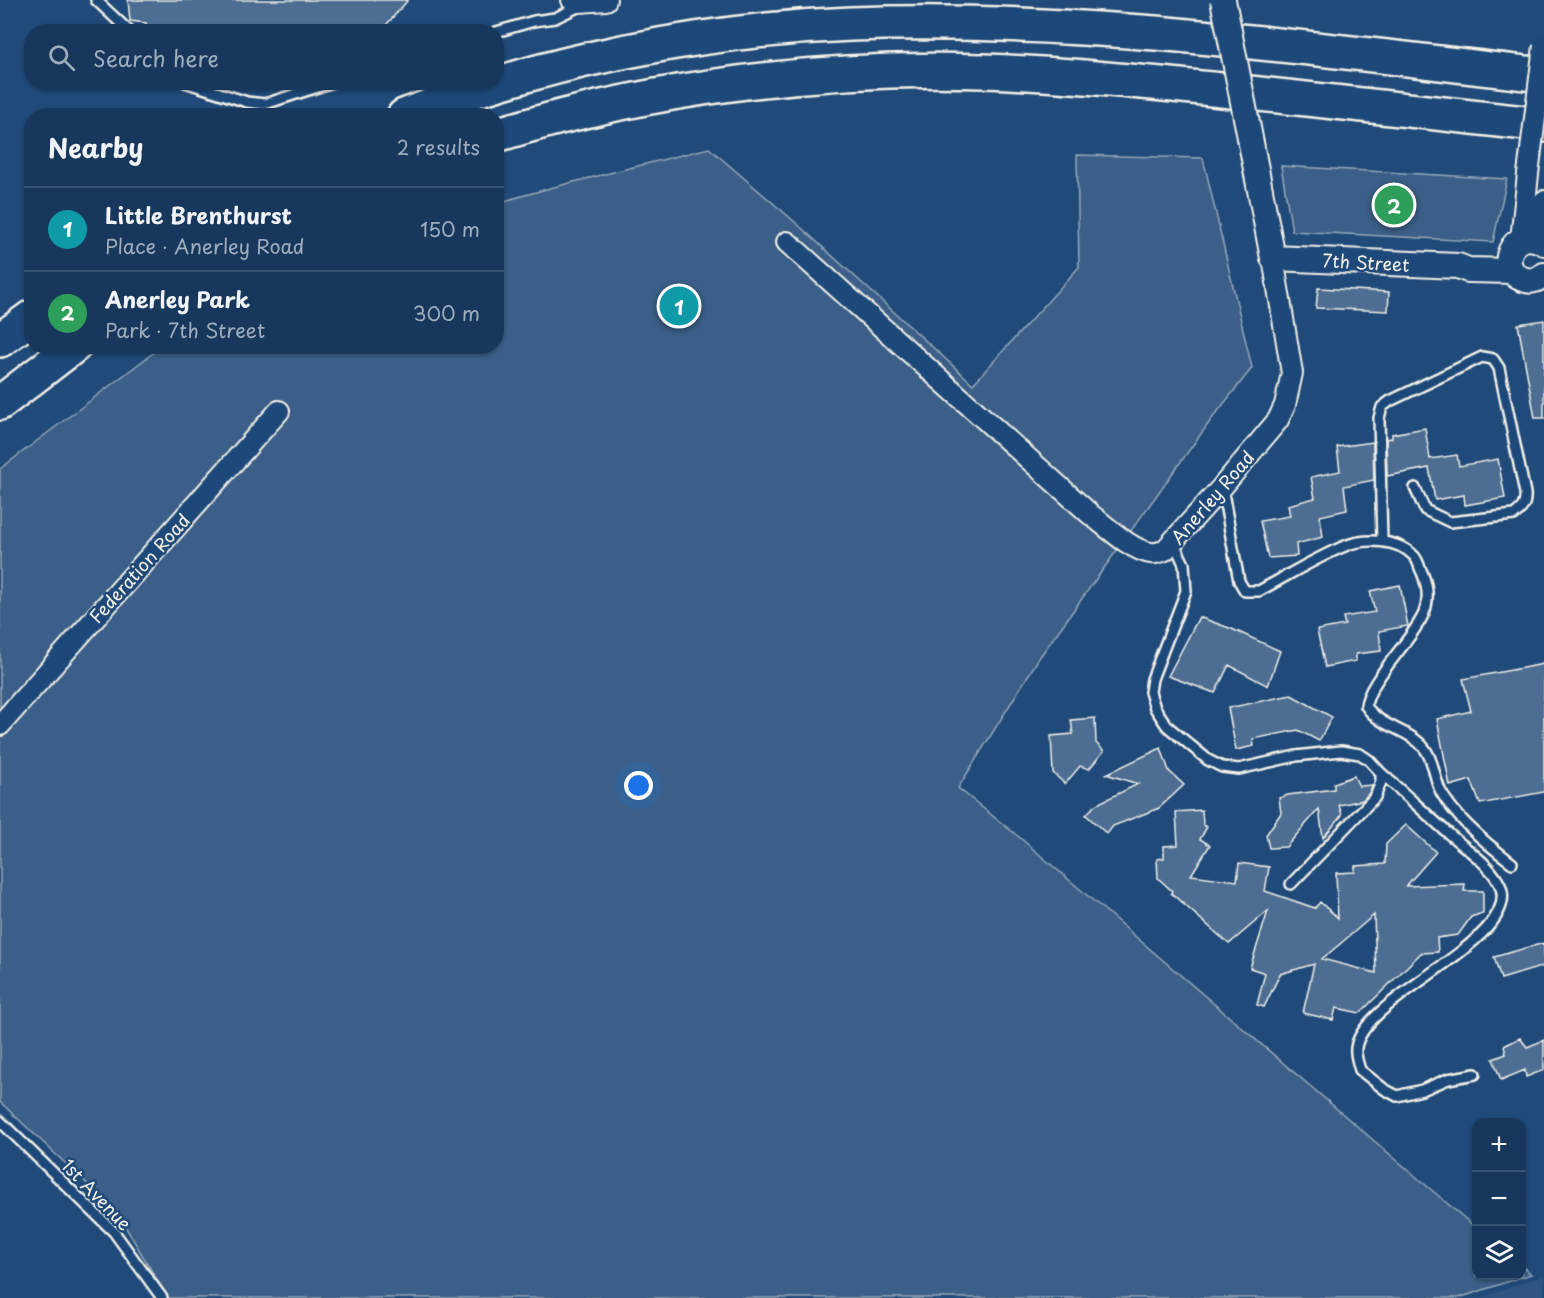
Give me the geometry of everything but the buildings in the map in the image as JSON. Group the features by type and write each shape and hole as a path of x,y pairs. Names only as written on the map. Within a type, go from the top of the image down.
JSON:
{"highway":[{"path":"504,82 606,56 702,38 849,24 984,23 1115,29 1328,50 1544,75"},
{"path":"504,133 639,99 747,82 861,73 981,71 1132,81 1544,125"},
{"path":"427,108 480,90"},
{"path":"0,340 24,322"},
{"path":"0,403 64,354"}],"street":[{"name":"Anerley Road","path":"787,242 1090,514 1134,547 1149,554 1165,550 1278,420 1290,388 1292,373 1273,258 1223,0"},
{"path":"1544,46 1528,174 1523,279 1531,281 1544,275"},
{"path":"1525,249 1544,201"},
{"name":"7th Street","path":"1273,258 1458,266 1468,258 1525,249"},
{"name":"Federation Road","path":"0,725 279,411"}],"lane":[{"path":"96,0 122,24"},
{"path":"504,30 555,18 589,1"},
{"path":"210,90 247,102 266,104 309,90"},
{"path":"1382,541 1378,418 1382,407 1482,357 1493,359 1498,368 1525,493 1525,503 1522,509 1514,515 1450,522 1425,510 1415,488"},
{"path":"1222,487 1239,581 1245,591 1259,591 1346,545 1382,541 1400,547 1415,557 1428,592 1427,604 1404,646 1370,691 1366,706 1378,720 1417,741 1424,748 1430,758 1439,788 1447,801 1458,815 1512,863"},
{"path":"1173,541 1184,564 1186,591 1152,679 1150,692 1155,708 1167,726 1208,760 1222,767 1239,769 1296,756 1341,751 1360,754 1482,863 1499,882 1503,898 1498,915 1487,928 1464,949 1371,1021 1360,1036 1356,1048 1360,1070 1397,1096 1422,1090 1448,1079 1474,1074"},
{"path":"1291,884 1375,797 1381,782 1381,772"},
{"name":"1st Avenue","path":"0,1121 114,1232 162,1298"}],"shaded area":[{"path":"709,148 795,222 973,384 1079,267 1077,155 1203,158 1252,368 1211,420 1039,658 958,788 1019,837 1472,1225 1472,1280 1513,1280 1459,1298 168,1298 116,1211 0,1102 0,469 152,354 504,354 504,201"},
{"path":"1281,166 1507,179 1493,242 1292,231"},
{"path":"1544,1275 1544,1298 1481,1298"}],"place":[{"name":"Anerley Park","path":"1394,205"},
{"name":"Little Brenthurst","path":"679,306"}]}
